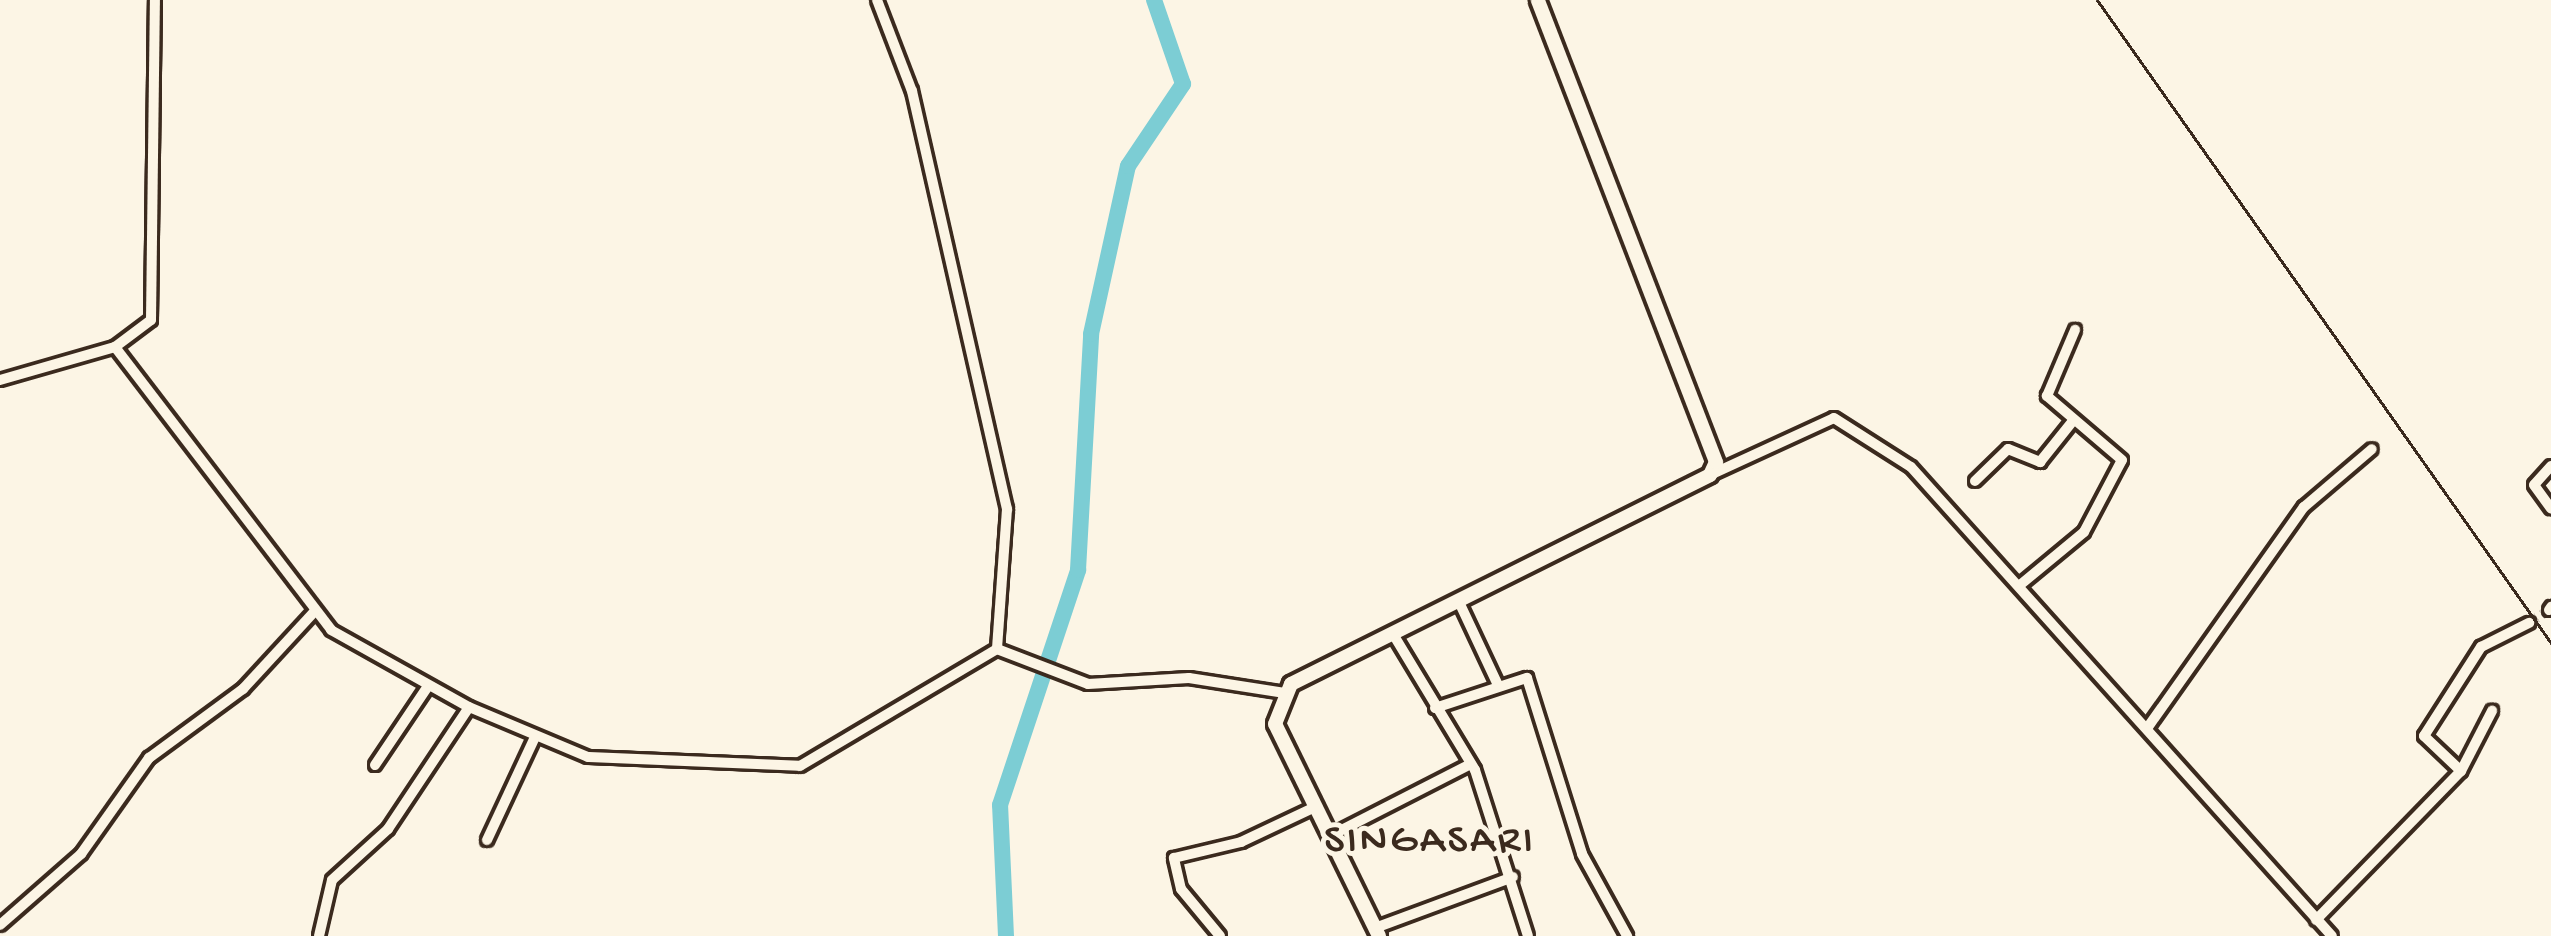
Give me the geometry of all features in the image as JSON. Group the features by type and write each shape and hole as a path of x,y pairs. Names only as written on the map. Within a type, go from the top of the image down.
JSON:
{"street":[{"path":"0,380 115,347 148,329 153,308 155,0"},
{"path":"877,0 913,91 1007,509 997,649"},
{"path":"1538,0 1715,440 1710,476"},
{"path":"2020,585 2084,532 2122,460 2072,422 2047,391 2075,330"},
{"path":"115,347 314,612 428,686 588,757 800,766 997,649"},
{"path":"997,649 1023,665 1071,680 1173,677 1286,693 1710,476 1839,419 1910,467 2332,936"},
{"path":"1976,481 2008,449 2040,462 2072,422"},
{"path":"2148,727 2304,507 2372,449"},
{"path":"2551,466 2534,485 2551,508"},
{"path":"1460,604 1498,685"},
{"path":"0,925 81,854 149,758 243,689 314,612"},
{"path":"2461,771 2425,736 2481,647 2529,622"},
{"path":"1394,634 1472,764 1513,878 1528,936"},
{"path":"1435,708 1498,685 1528,680 1582,854 1627,936"},
{"path":"375,765 428,686"},
{"path":"1286,693 1276,724 1377,932 1513,878"},
{"path":"319,936 332,880 388,829 469,707"},
{"path":"2316,920 2461,771 2492,711"},
{"path":"487,840 536,737"},
{"path":"1330,836 1472,764"},
{"path":"1220,936 1181,889 1174,858 1315,807"}],"waterway":[{"path":"1006,936 1000,805 1078,570 1091,334 1128,166 1183,84 1154,0"}],"tunnel":[{"path":"2529,623 2549,610"}],"railway":[{"path":"2097,0 2551,643"}],"district":[{"name":"SINGASARI","path":"1430,843"}]}
